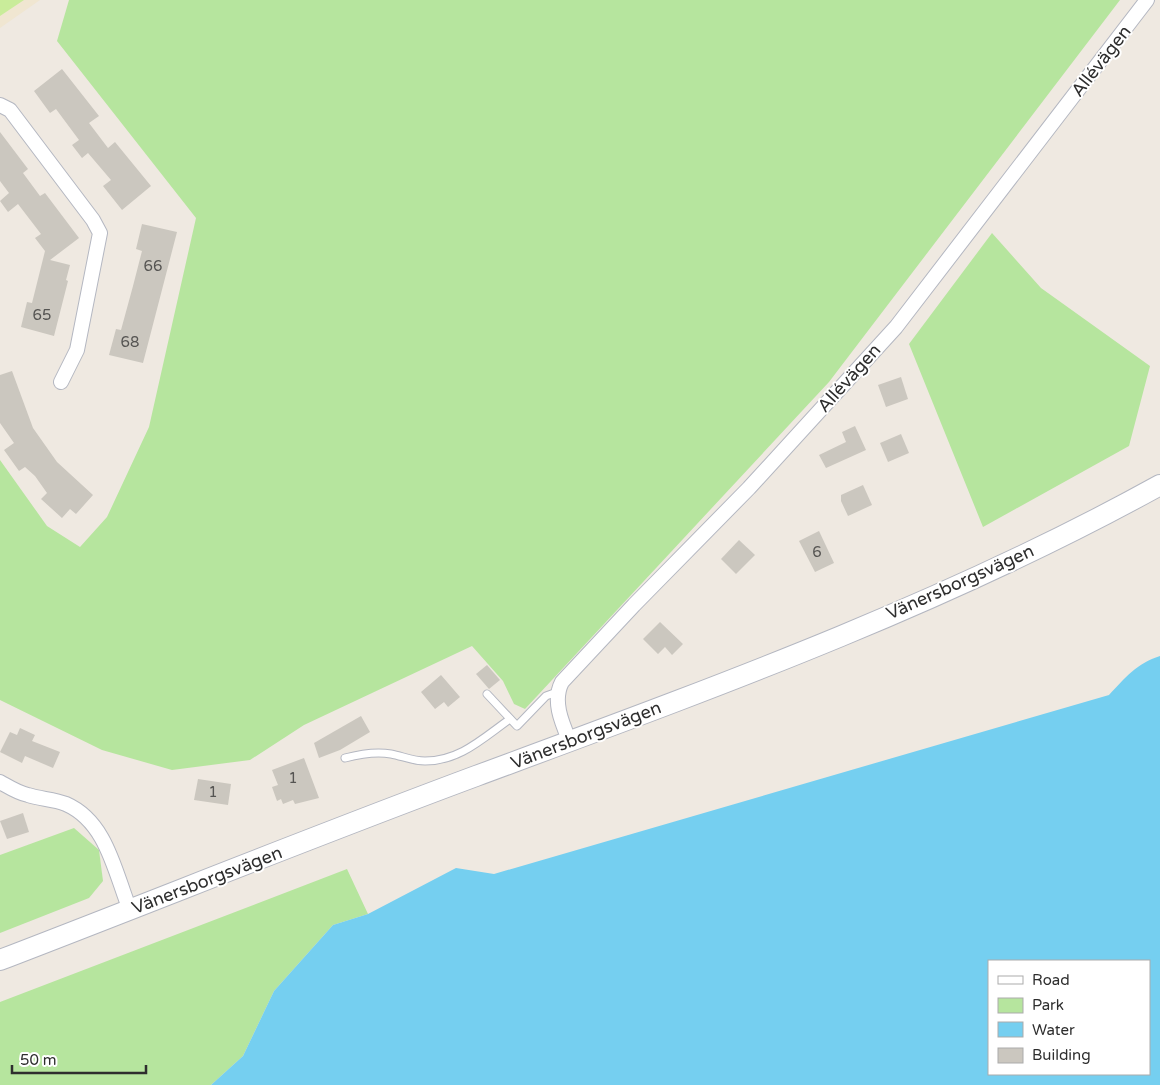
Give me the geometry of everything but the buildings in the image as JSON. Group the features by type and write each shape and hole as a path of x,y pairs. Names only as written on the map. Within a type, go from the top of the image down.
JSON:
{"main road":[{"name":"Vänersborgsvägen","path":"0,960 570,742 838,636 975,578 1160,485"}],"street":[{"name":"Allévägen","path":"557,692 569,675 750,488 896,326 1147,0"},
{"path":"0,105 10,110 93,220 100,233 77,350 61,382"},
{"path":"557,692 557,700 570,742"},
{"path":"0,782 26,795 66,804 85,816 98,830 111,856 130,910"}],"lane":[{"path":"487,694 517,726 546,696 557,692"},
{"path":"345,758 367,752 390,753 425,761 449,758 466,752 510,719"}],"shaded area":[{"path":"0,0 40,0 0,28"}],"green space":[{"path":"0,0 24,0 0,16"},
{"path":"69,0 1120,0 829,382 525,709 514,704 503,681 472,646 304,725 250,760 172,770 102,750 0,700 0,460 47,526 80,547 107,517 149,427 196,218 57,41"},
{"path":"992,233 1041,288 1150,366 1129,446 983,527 909,344"},
{"path":"74,828 99,850 103,881 89,898 0,933 0,855"},
{"path":"347,869 368,914 333,925 274,991 243,1056 211,1085 0,1085 0,1002"}],"water":[{"path":"1160,656 1160,1085 211,1085 243,1056 274,991 333,925 368,914 456,868 494,874 1109,695 1132,672"}]}
